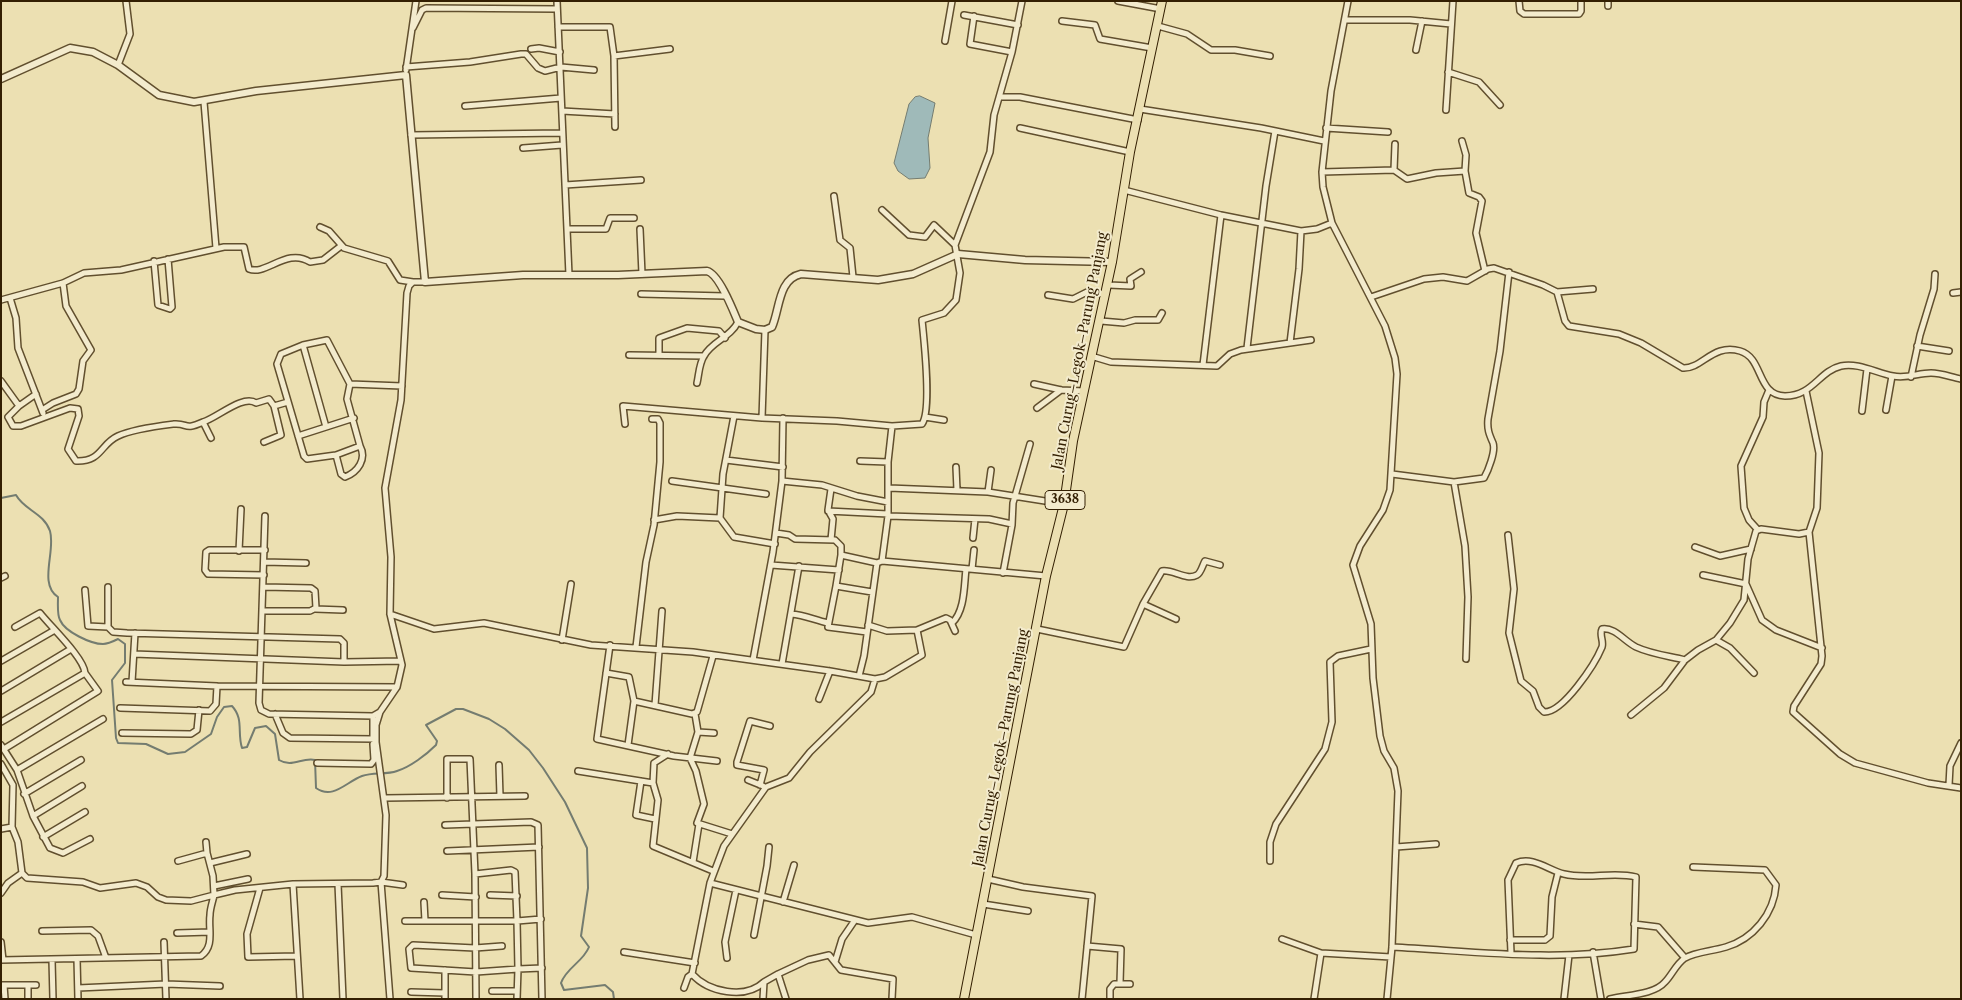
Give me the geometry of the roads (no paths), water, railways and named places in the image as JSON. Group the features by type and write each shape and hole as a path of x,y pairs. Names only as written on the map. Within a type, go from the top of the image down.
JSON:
{"main road":[{"name":"Jalan Curug–Legok–Parung Panjang","path":"964,999 1046,576 1064,504 1073,441 1112,262 1130,152 1162,5"}],"street":[{"path":"118,65 130,34 126,1"},
{"path":"416,1 406,75 425,282"},
{"path":"556,1 560,52 568,275"},
{"path":"945,41 952,1"},
{"path":"955,245 967,210 983,173 1012,52 1022,1"},
{"path":"1118,1 1162,5"},
{"path":"1348,1 1331,91 1324,141 1323,187 1332,223 1371,297 1391,341 1396,366 1390,490 1383,510 1354,559 1354,572 1369,614 1380,736 1397,782 1392,948 1387,999"},
{"path":"1446,110 1453,1"},
{"path":"1519,1 1521,14 1579,14 1582,11 1582,1"},
{"path":"413,28 424,8 451,4 557,9"},
{"path":"964,14 1018,25"},
{"path":"974,16 970,44 1012,52"},
{"path":"1345,20 1422,21 1451,24"},
{"path":"1062,21 1095,25 1100,39 1152,48"},
{"path":"1416,50 1422,21"},
{"path":"1158,26 1187,34 1212,50 1235,50 1270,56"},
{"path":"558,27 610,28 614,56 615,127"},
{"path":"1,79 70,48 93,52 118,65 159,95 204,102 256,90 406,75"},
{"path":"531,49 539,48 560,52"},
{"path":"614,56 670,50"},
{"path":"406,67 470,62 526,54 538,68 545,71 560,67 594,70"},
{"path":"1448,72 1479,82 1500,106"},
{"path":"1000,97 1020,97 1138,120"},
{"path":"464,106 561,98"},
{"path":"204,102 216,248"},
{"path":"1140,109 1324,141"},
{"path":"562,111 615,114"},
{"path":"1020,128 1130,152"},
{"path":"1326,128 1388,132"},
{"path":"1247,348 1275,131"},
{"path":"411,135 562,133"},
{"path":"1462,141 1466,155 1465,171 1469,193 1482,201 1476,233 1485,271"},
{"path":"1394,170 1395,144"},
{"path":"524,148 562,145"},
{"path":"1322,172 1394,170 1407,179 1436,173 1465,171"},
{"path":"565,185 641,180"},
{"path":"1124,190 1221,215 1302,231 1317,229 1332,223"},
{"path":"834,196 840,240 850,248 853,277"},
{"path":"626,424 622,406 762,418 920,426 925,417 926,363 922,320 944,313 956,300 960,272 958,254 955,245 934,225 924,237 909,235 882,210"},
{"path":"1203,365 1221,215"},
{"path":"567,229 606,229 610,218 634,218"},
{"path":"320,226 329,231 341,246 347,250 388,261 400,280 413,282 524,275 712,272 738,322 756,329 765,330 772,327 785,286 792,277 801,274 878,280 923,270 958,254 1025,260 1112,262"},
{"path":"640,229 642,274"},
{"path":"1290,342 1302,231"},
{"path":"1,300 63,283 84,273 121,270 216,248 242,246 245,249 250,270 256,271 293,258 304,258 310,262 323,260 341,246"},
{"path":"154,261 158,305 170,309 172,307 168,259"},
{"path":"1371,297 1404,287 1419,280 1443,277 1464,282 1494,268 1510,272 1550,287 1558,292 1593,289"},
{"path":"1107,282 1109,285 1131,286 1130,279 1141,272"},
{"path":"1392,474 1454,482 1484,478 1492,454 1493,445 1487,431 1488,419 1500,351 1510,272"},
{"path":"1911,377 1917,346 1934,289 1935,274"},
{"path":"265,516 259,703 261,710 275,714 373,716 380,712 397,687 401,674 401,661 390,614 391,557 385,482 402,386 407,293 408,286 413,282"},
{"path":"42,410 53,403 76,394 79,390 83,361 91,350 66,306 63,283"},
{"path":"1048,295 1072,298 1086,292 1105,294"},
{"path":"1558,292 1564,321 1573,328 1619,334 1641,343 1683,368 1691,367 1719,351 1738,350 1755,360 1759,374 1769,390 1786,396 1806,392 1830,371 1842,366 1867,369 1892,376 1911,377 1931,373 1961,379"},
{"path":"1953,293 1961,292"},
{"path":"641,294 725,296"},
{"path":"10,298 16,318 18,345 44,418"},
{"path":"1099,318 1100,321 1125,323 1135,320 1158,320 1162,313"},
{"path":"697,383 704,356 709,349 734,330 738,322"},
{"path":"660,355 659,338 687,328 719,331 725,338"},
{"path":"762,418 765,330"},
{"path":"1091,356 1111,362 1219,365 1230,354 1247,348 1311,340"},
{"path":"336,455 341,474 346,477 353,473 362,461 363,453 347,399 350,384 328,341 303,345 281,354 277,361 304,456 307,459 336,455 360,446"},
{"path":"303,345 326,427"},
{"path":"1917,346 1949,351"},
{"path":"629,355 704,356"},
{"path":"1862,411 1867,369"},
{"path":"1886,410 1892,376"},
{"path":"1,381 19,406"},
{"path":"350,384 402,386"},
{"path":"1034,384 1061,390 1084,391"},
{"path":"1037,408 1061,390"},
{"path":"1769,390 1764,402 1763,417 1741,466 1744,508 1748,520 1758,530 1799,534 1809,532"},
{"path":"1806,392 1816,431 1820,469 1817,508 1809,532 1822,648 1821,664 1794,706 1794,714 1846,759 1928,783 1961,788"},
{"path":"36,394 19,406 8,417 13,426 21,426 70,408 78,409 79,416 68,449 76,461 95,457 117,436 175,424 192,428 220,416 240,403 254,401 256,403 269,399 274,406 281,435 264,442"},
{"path":"274,406 288,402"},
{"path":"734,416 722,487 720,518 734,537 774,544"},
{"path":"925,417 944,420"},
{"path":"298,436 354,418"},
{"path":"753,660 776,533 783,467 784,418"},
{"path":"636,648 660,462 660,423 658,419 652,419"},
{"path":"203,422 211,438"},
{"path":"859,676 864,656 872,592 880,562 888,515 890,488 888,462 892,426"},
{"path":"1003,573 1012,524 1012,508 1030,444"},
{"path":"726,460 783,467"},
{"path":"860,461 888,462"},
{"path":"956,466 958,490"},
{"path":"988,492 991,470"},
{"path":"672,481 766,494"},
{"path":"782,481 817,484 888,502"},
{"path":"1454,482 1464,546 1468,597 1466,659"},
{"path":"890,488 988,492 1064,504"},
{"path":"831,489 828,510 833,519 831,540"},
{"path":"239,551 241,509"},
{"path":"828,510 888,515 989,519 1012,524"},
{"path":"654,520 677,516 720,518"},
{"path":"973,538 975,519"},
{"path":"1631,715 1664,688 1685,660 1716,640 1742,604 1751,549 1758,530"},
{"path":"776,533 791,535 795,539 831,540 840,543 839,570 828,627 867,632"},
{"path":"1508,535 1514,589 1509,632 1521,681 1533,692 1539,707 1544,712 1552,710 1573,692 1602,646 1600,634 1602,629 1613,630 1622,638 1647,651 1685,660"},
{"path":"1695,547 1720,556 1751,549"},
{"path":"264,575 205,572 208,551 265,550"},
{"path":"972,569 974,550"},
{"path":"841,555 880,562 1046,576"},
{"path":"1037,629 1124,647 1143,604 1162,571 1184,576 1195,575 1198,574 1205,561 1220,565"},
{"path":"264,562 306,564"},
{"path":"771,565 839,570"},
{"path":"782,664 786,632 799,566"},
{"path":"952,623 959,614 966,570"},
{"path":"1703,575 1746,584"},
{"path":"562,640 571,584"},
{"path":"1746,584 1762,620 1776,630 1822,648"},
{"path":"836,586 872,592"},
{"path":"108,587 108,627 113,632 340,639 344,643 344,662"},
{"path":"264,587 311,588 315,591 315,609"},
{"path":"85,590 87,624 94,628 108,627"},
{"path":"1143,604 1176,619"},
{"path":"262,611 343,610"},
{"path":"655,705 662,611"},
{"path":"15,627 40,613 84,667 85,673 98,691 96,694 3,747 17,770 32,816 42,837 50,848 64,853 90,839"},
{"path":"390,614 434,629 484,623 562,640 753,660 875,679 885,677 922,655 917,630"},
{"path":"791,614 806,616 812,620 828,623"},
{"path":"868,625 887,631 917,630 942,619 949,619 956,631"},
{"path":"1,661 53,631"},
{"path":"135,633 130,682 217,686 397,687"},
{"path":"1716,640 1730,648 1754,673"},
{"path":"610,645 596,737 599,740 668,754 717,761"},
{"path":"1270,861 1270,842 1276,824 1325,749 1329,739 1332,722 1330,662 1338,656 1371,649"},
{"path":"1,691 71,650"},
{"path":"134,654 344,662 401,661"},
{"path":"695,714 700,709 713,656"},
{"path":"819,699 830,671"},
{"path":"1,722 85,673"},
{"path":"606,673 630,677 634,701 628,745"},
{"path":"748,780 763,786 789,778 810,752 871,692 874,688 875,679"},
{"path":"120,708 214,709 217,686"},
{"path":"634,701 695,714"},
{"path":"122,733 190,734 197,730 199,710"},
{"path":"380,712 376,742 384,798 385,872 381,882 390,999"},
{"path":"275,714 283,734 294,739 373,739"},
{"path":"693,862 699,824 697,822 704,804 696,771 690,758 698,732 695,714"},
{"path":"317,763 371,764 374,760 373,716"},
{"path":"17,770 103,719"},
{"path":"684,988 688,977 692,974 695,963 713,871 732,834 763,786 764,770 738,765 737,762 750,721 770,726"},
{"path":"698,732 714,733"},
{"path":"1949,785 1950,766 1961,743"},
{"path":"668,754 654,763 653,783 658,800 653,846 713,871"},
{"path":"447,798 445,763 448,758 471,760 476,897 476,999"},
{"path":"24,794 81,760"},
{"path":"1,764 13,785 12,827 18,842 22,872 27,878 83,882 100,888 136,883 147,887 158,897 166,900 191,901 235,890 293,884 381,882 403,885"},
{"path":"499,765 500,796"},
{"path":"578,771 653,783"},
{"path":"641,781 636,815 655,819"},
{"path":"32,816 82,786"},
{"path":"384,798 525,796"},
{"path":"42,837 84,812"},
{"path":"445,825 535,823 539,829 542,999"},
{"path":"699,824 732,834"},
{"path":"1,829 12,827"},
{"path":"1,942 2,960 201,956 207,950 214,895 206,842"},
{"path":"1396,847 1436,844"},
{"path":"447,850 539,846"},
{"path":"754,935 762,897 769,847"},
{"path":"178,861 207,853"},
{"path":"210,863 248,854"},
{"path":"1392,948 1511,953 1569,955 1634,949 1636,879 1634,876 1579,877 1558,872 1533,862 1522,861 1512,867 1508,880 1511,953"},
{"path":"783,902 794,865"},
{"path":"1610,999 1659,987 1685,958 1728,946 1753,932 1770,911 1776,885 1763,870 1694,867"},
{"path":"475,874 513,871 517,876 517,999"},
{"path":"1,893 8,883 22,872"},
{"path":"1510,940 1544,940 1550,936 1552,897 1558,872"},
{"path":"214,886 248,879"},
{"path":"988,879 1023,887 1092,896 1082,999"},
{"path":"710,883 875,924 912,917 976,935"},
{"path":"293,884 300,999"},
{"path":"338,884 343,999"},
{"path":"260,888 248,934 248,957 297,956"},
{"path":"727,958 725,942 736,890"},
{"path":"490,895 517,896"},
{"path":"442,896 476,897"},
{"path":"424,902 425,922"},
{"path":"983,904 1028,912"},
{"path":"405,922 476,922 541,919"},
{"path":"835,962 842,939 855,920"},
{"path":"1634,924 1658,927 1685,958"},
{"path":"42,931 91,930 98,936 106,958"},
{"path":"177,933 210,932"},
{"path":"1282,940 1321,953 1391,958"},
{"path":"164,942 166,999"},
{"path":"502,946 475,948 413,945 410,947 408,962 411,968 476,972 542,968"},
{"path":"1087,946 1121,949 1120,983"},
{"path":"624,952 695,963"},
{"path":"1593,952 1600,999"},
{"path":"1314,999 1321,953"},
{"path":"692,974 703,984 718,990 736,993 750,991 778,974 821,955 831,956 841,970 893,979 892,999"},
{"path":"1564,999 1569,955"},
{"path":"77,958 78,999"},
{"path":"52,960 53,999"},
{"path":"411,992 445,996 445,970"},
{"path":"778,974 786,999"},
{"path":"763,999 764,982"},
{"path":"1110,999 1112,985 1120,983 1130,984"},
{"path":"78,988 166,984 220,986"},
{"path":"4,999 3,985 36,985"},
{"path":"28,985 28,999"},
{"path":"492,991 518,991"}],"water":[{"path":"920,96 935,103 928,138 930,168 925,178 909,179 898,171 894,163 909,104 915,97"}],"waterway":[{"path":"1,498 16,495 47,525 51,539 49,584 52,591 58,597 58,615 67,629 92,642 105,644 118,639 125,644 125,663 112,680 116,738 118,743 146,744 168,754 185,752 211,734 217,717 224,707 232,706 238,716 242,748 247,747 255,728 266,726 275,734 279,760 288,763 310,759 315,760 316,788 328,792 339,789 362,776 402,769 423,757 436,745 437,741 426,725 456,709 463,709 489,719 505,729 529,750 543,768 565,802 587,848 588,888 581,936 589,947 561,983 564,990 605,985 613,992 614,999"}]}
